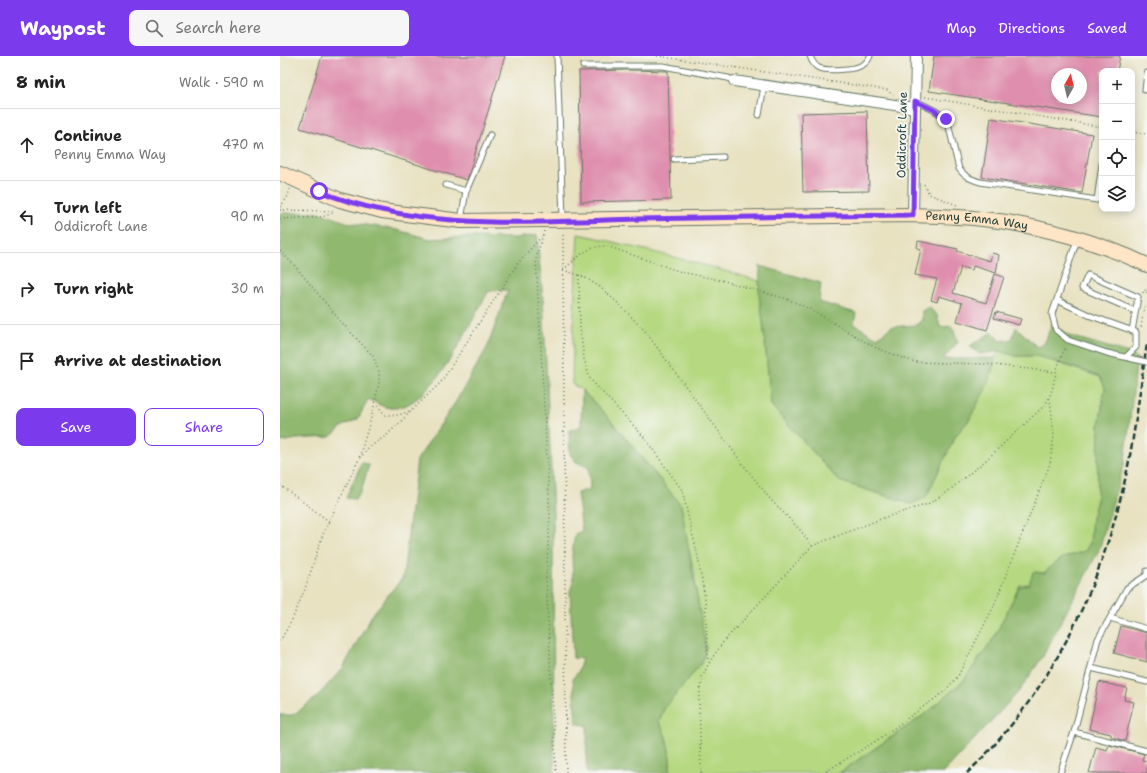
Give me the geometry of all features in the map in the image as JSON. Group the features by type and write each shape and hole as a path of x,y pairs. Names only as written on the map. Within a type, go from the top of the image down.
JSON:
{"main road":[{"name":"Penny Emma Way","path":"280,173 337,206 461,221 563,221 913,215 982,218 1077,239 1145,264"}],"street":[{"name":"Oddicroft Lane","path":"913,215 916,56"},
{"path":"734,81 764,86 915,102"}],"lane":[{"path":"557,56 563,221"},
{"path":"810,56 813,63 818,68 826,69 853,68 863,65 870,56"},
{"path":"583,66 663,66 728,78 734,81"},
{"path":"1145,90 1147,73"},
{"path":"759,115 764,86"},
{"path":"915,102 934,110 946,119 959,168 964,175 971,179 980,182 1097,200 1100,176"},
{"path":"461,221 466,191 490,135"},
{"path":"674,159 723,157"},
{"path":"446,185 466,191"},
{"path":"1077,239 1052,314 1056,330 1068,340 1107,353 1147,362"},
{"path":"1132,331 1138,297 1088,275 1082,288 1135,311"},
{"path":"1057,300 1091,316 1136,332 1136,347 1126,357"},
{"path":"1061,773 1074,732 1098,639 1127,588 1146,575 1147,571"},
{"path":"1110,618 1147,629"},
{"path":"1091,668 1147,682"},
{"path":"1074,732 1147,751"}],"path":[{"path":"657,56 887,90 896,98"},
{"path":"915,102 1099,127"},
{"path":"1135,132 1147,134"},
{"path":"280,208 287,198 293,180"},
{"path":"280,208 337,206"},
{"path":"280,219 322,217 337,206"},
{"path":"547,221 536,259 550,516 546,578 556,773"},
{"path":"563,221 566,773"},
{"path":"359,459 368,448 387,435 441,382 518,263 542,237"},
{"path":"563,270 585,251 598,246 607,246 681,272 724,281 787,299 810,309 874,346 915,362 985,364 1056,372"},
{"path":"280,251 295,266 342,323 373,356 379,372 379,383 375,402 359,459 323,534 305,589 291,622 280,641"},
{"path":"563,270 579,275 600,287 645,331 742,463 771,500 801,531 812,546"},
{"path":"579,275 580,327 584,359 590,379 644,437 682,490 698,557 704,592 708,664"},
{"path":"1144,290 1147,291 1147,295"},
{"path":"1136,335 1140,336 1144,308 1147,308"},
{"path":"823,773 876,741 944,692 958,676 993,608 1050,464 1054,435 1050,398 1056,372 1068,340"},
{"path":"701,773 699,697 702,677 708,664 724,642 812,546 886,517 928,504 946,493 985,462 1050,398"},
{"path":"375,402 385,415 399,415 414,409"},
{"path":"280,484 330,522"}],"green space":[{"path":"280,213 321,213 346,222 393,229 430,239 470,237 516,238 537,235 543,300 553,513 554,773 280,773 280,715 293,715 316,698 343,668 372,615 403,577 417,460 455,403 487,348 508,290 489,291 448,362 435,380 421,395 406,405 388,408 368,399 358,419 343,426 330,437 296,439 280,442"},
{"path":"578,234 685,260 759,281 771,405 839,481 912,504 926,497 956,435 969,420 991,375 995,358 1000,351 1015,356 1037,356 1100,377 1105,387 1099,427 1097,500 1092,518 1090,543 1085,551 1063,558 1029,584 1020,585 995,636 965,679 928,712 839,773 670,773 668,747 665,734 659,722 664,709 703,661 694,571 685,534 681,505 608,417 582,390 572,384"},
{"path":"760,266 821,283 819,302 856,313 854,324 877,338 891,327 916,325 922,320 922,311 929,307 937,315 940,327 952,326 958,342 943,359 995,358 991,375 985,390 969,420 956,435 926,497 912,504 839,481 771,405 763,321 759,296"},
{"path":"1052,324 1070,336 1129,353 1137,358 1125,461 1099,550 1043,656 1020,690 943,773 839,773 928,712 965,679 995,636 1019,587 1029,584 1033,572 1045,573 1051,566 1063,558 1085,551 1090,543 1092,518 1097,500 1099,427 1105,388 1100,377 1037,356 1015,356 1000,351 980,354 970,346 992,332 1000,341 1012,339 1016,327 1037,347 1044,344"},
{"path":"582,390 608,417 681,505 706,647 703,661 664,709 659,722 665,734 668,746 670,773 587,773 587,725 576,724 573,678 578,672 582,659 573,658 570,591 573,583 572,555 575,534 582,531 577,493 590,489 589,468 575,461 570,454 569,431 581,426"},
{"path":"362,462 369,465 361,491 355,499 346,498"}],"building":[{"path":"322,56 505,56 467,180 300,128"},
{"path":"934,56 1120,56 1118,68 1099,68 1099,117 929,91"},
{"path":"579,71 668,71 671,200 581,202"},
{"path":"867,111 869,191 803,192 801,113"},
{"path":"991,118 1092,134 1082,193 982,177"},
{"path":"918,241 958,249 957,251 990,261 992,253 999,255 996,273 973,266 972,270 961,267 953,293 986,303 995,274 1004,277 987,330 957,321 962,303 939,296 937,302 931,300 937,279 915,275 921,249 917,248"},
{"path":"996,312 1021,319 1019,325 994,318"},
{"path":"1121,626 1147,633 1147,662 1114,653"},
{"path":"1099,682 1127,688 1124,700 1134,702 1125,741 1111,737 1111,734 1089,729"},
{"path":"1109,745 1144,754 1142,760 1147,761 1147,773 1089,773 1096,747 1107,750"}],"railway":[{"path":"967,773 998,741 1026,706 1050,669 1072,630 1091,589 1119,504 1129,461 1147,344"}],"route":[{"path":"319,191 340,200 382,211 461,221 563,221 913,215 915,101 934,110 946,119"}]}
